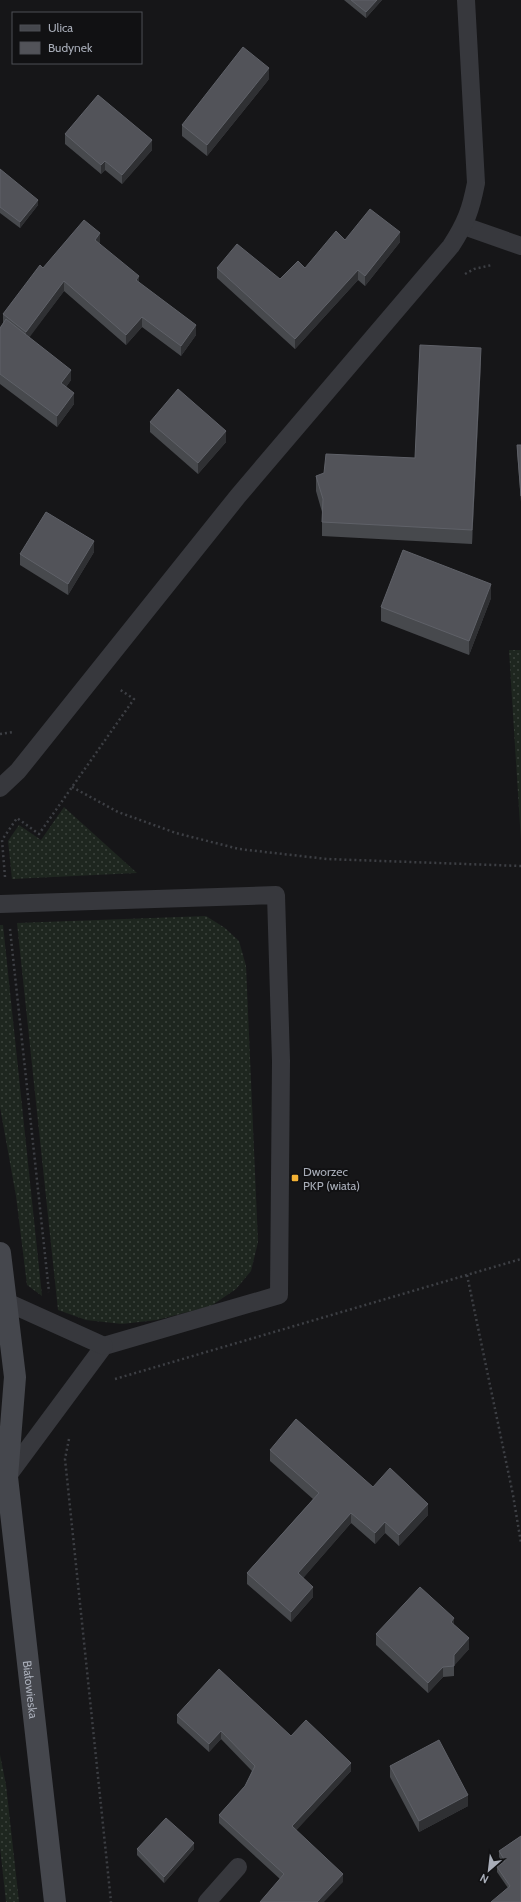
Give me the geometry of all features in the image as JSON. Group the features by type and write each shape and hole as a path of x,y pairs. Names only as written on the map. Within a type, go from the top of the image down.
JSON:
{"main road":[{"name":"Białowieska","path":"0,1253 3,1300 15,1377 7,1477 55,1902"},
{"name":"Białowieska","path":"0,1456 7,1477"}],"lane":[{"path":"0,788 18,771 238,496 451,246 464,226 472,205 476,182 466,0"},
{"path":"464,226 514,243"},
{"path":"0,904 276,895 281,1061 279,1296 104,1346 7,1477"},
{"path":"3,1300 104,1346"},
{"path":"207,1902 238,1867"}],"path":[{"path":"460,276 474,269 496,264 514,243"},
{"path":"5,878 2,840 17,818 39,834 134,699 115,686"},
{"path":"72,787 118,812 176,833 239,849 326,859 521,866"},
{"path":"10,925 50,1299"},
{"path":"111,1382 116,1377 521,1259"},
{"path":"467,1275 513,1495 521,1543"},
{"path":"71,1432 65,1459 111,1902"}],"shaded area":[{"path":"509,650 521,650 521,841"},
{"path":"64,807 137,873 12,879 8,841 19,825 41,840"},
{"path":"206,916 225,928 239,941 246,966 258,1242 251,1271 236,1289 211,1306 157,1320 122,1324 86,1320 58,1310 17,923"},
{"path":"0,925 3,925 42,1296 27,1285 16,1196 0,1107"},
{"path":"0,1755 6,1785 19,1902 6,1902 0,1847"}],"building":[{"path":"351,0 377,0 366,12"},
{"path":"243,47 269,68 207,145 182,125"},
{"path":"98,95 152,140 122,175 105,161 101,165 65,134"},
{"path":"0,169 38,200 20,222 0,207"},
{"path":"370,209 400,232 365,276 358,270 295,339 217,268 237,244 280,279 298,261 305,268 336,231 345,240"},
{"path":"84,220 100,233 95,240 139,276 136,280 196,325 181,346 142,317 126,335 64,281 26,332 3,314 40,265 43,268"},
{"path":"6,319 71,370 61,383 74,393 57,416 0,374 0,328"},
{"path":"420,345 481,348 472,530 322,522 323,499 316,476 324,473 326,454 415,458"},
{"path":"178,389 226,431 198,463 150,422"},
{"path":"517,445 521,445 521,496"},
{"path":"46,512 94,541 68,584 20,554"},
{"path":"403,550 491,584 469,641 381,607"},
{"path":"296,1419 373,1487 390,1468 428,1504 399,1535 385,1522 375,1533 351,1513 298,1573 313,1587 291,1612 247,1573 319,1493 270,1450"},
{"path":"420,1587 454,1618 451,1622 469,1638 454,1655 454,1666 443,1667 428,1683 376,1634"},
{"path":"219,1669 291,1736 306,1720 351,1763 292,1826 343,1874 317,1902 260,1902 284,1874 219,1815 245,1786 255,1766 221,1731 209,1744 177,1715"},
{"path":"439,1740 468,1795 419,1821 390,1766"},
{"path":"166,1818 194,1843 164,1877 137,1849"},
{"path":"521,1836 521,1902 491,1902 510,1886 497,1867 505,1861 499,1851"}],"place":[{"name":"Dworzec PKP (wiata)","path":"295,1178"}]}
